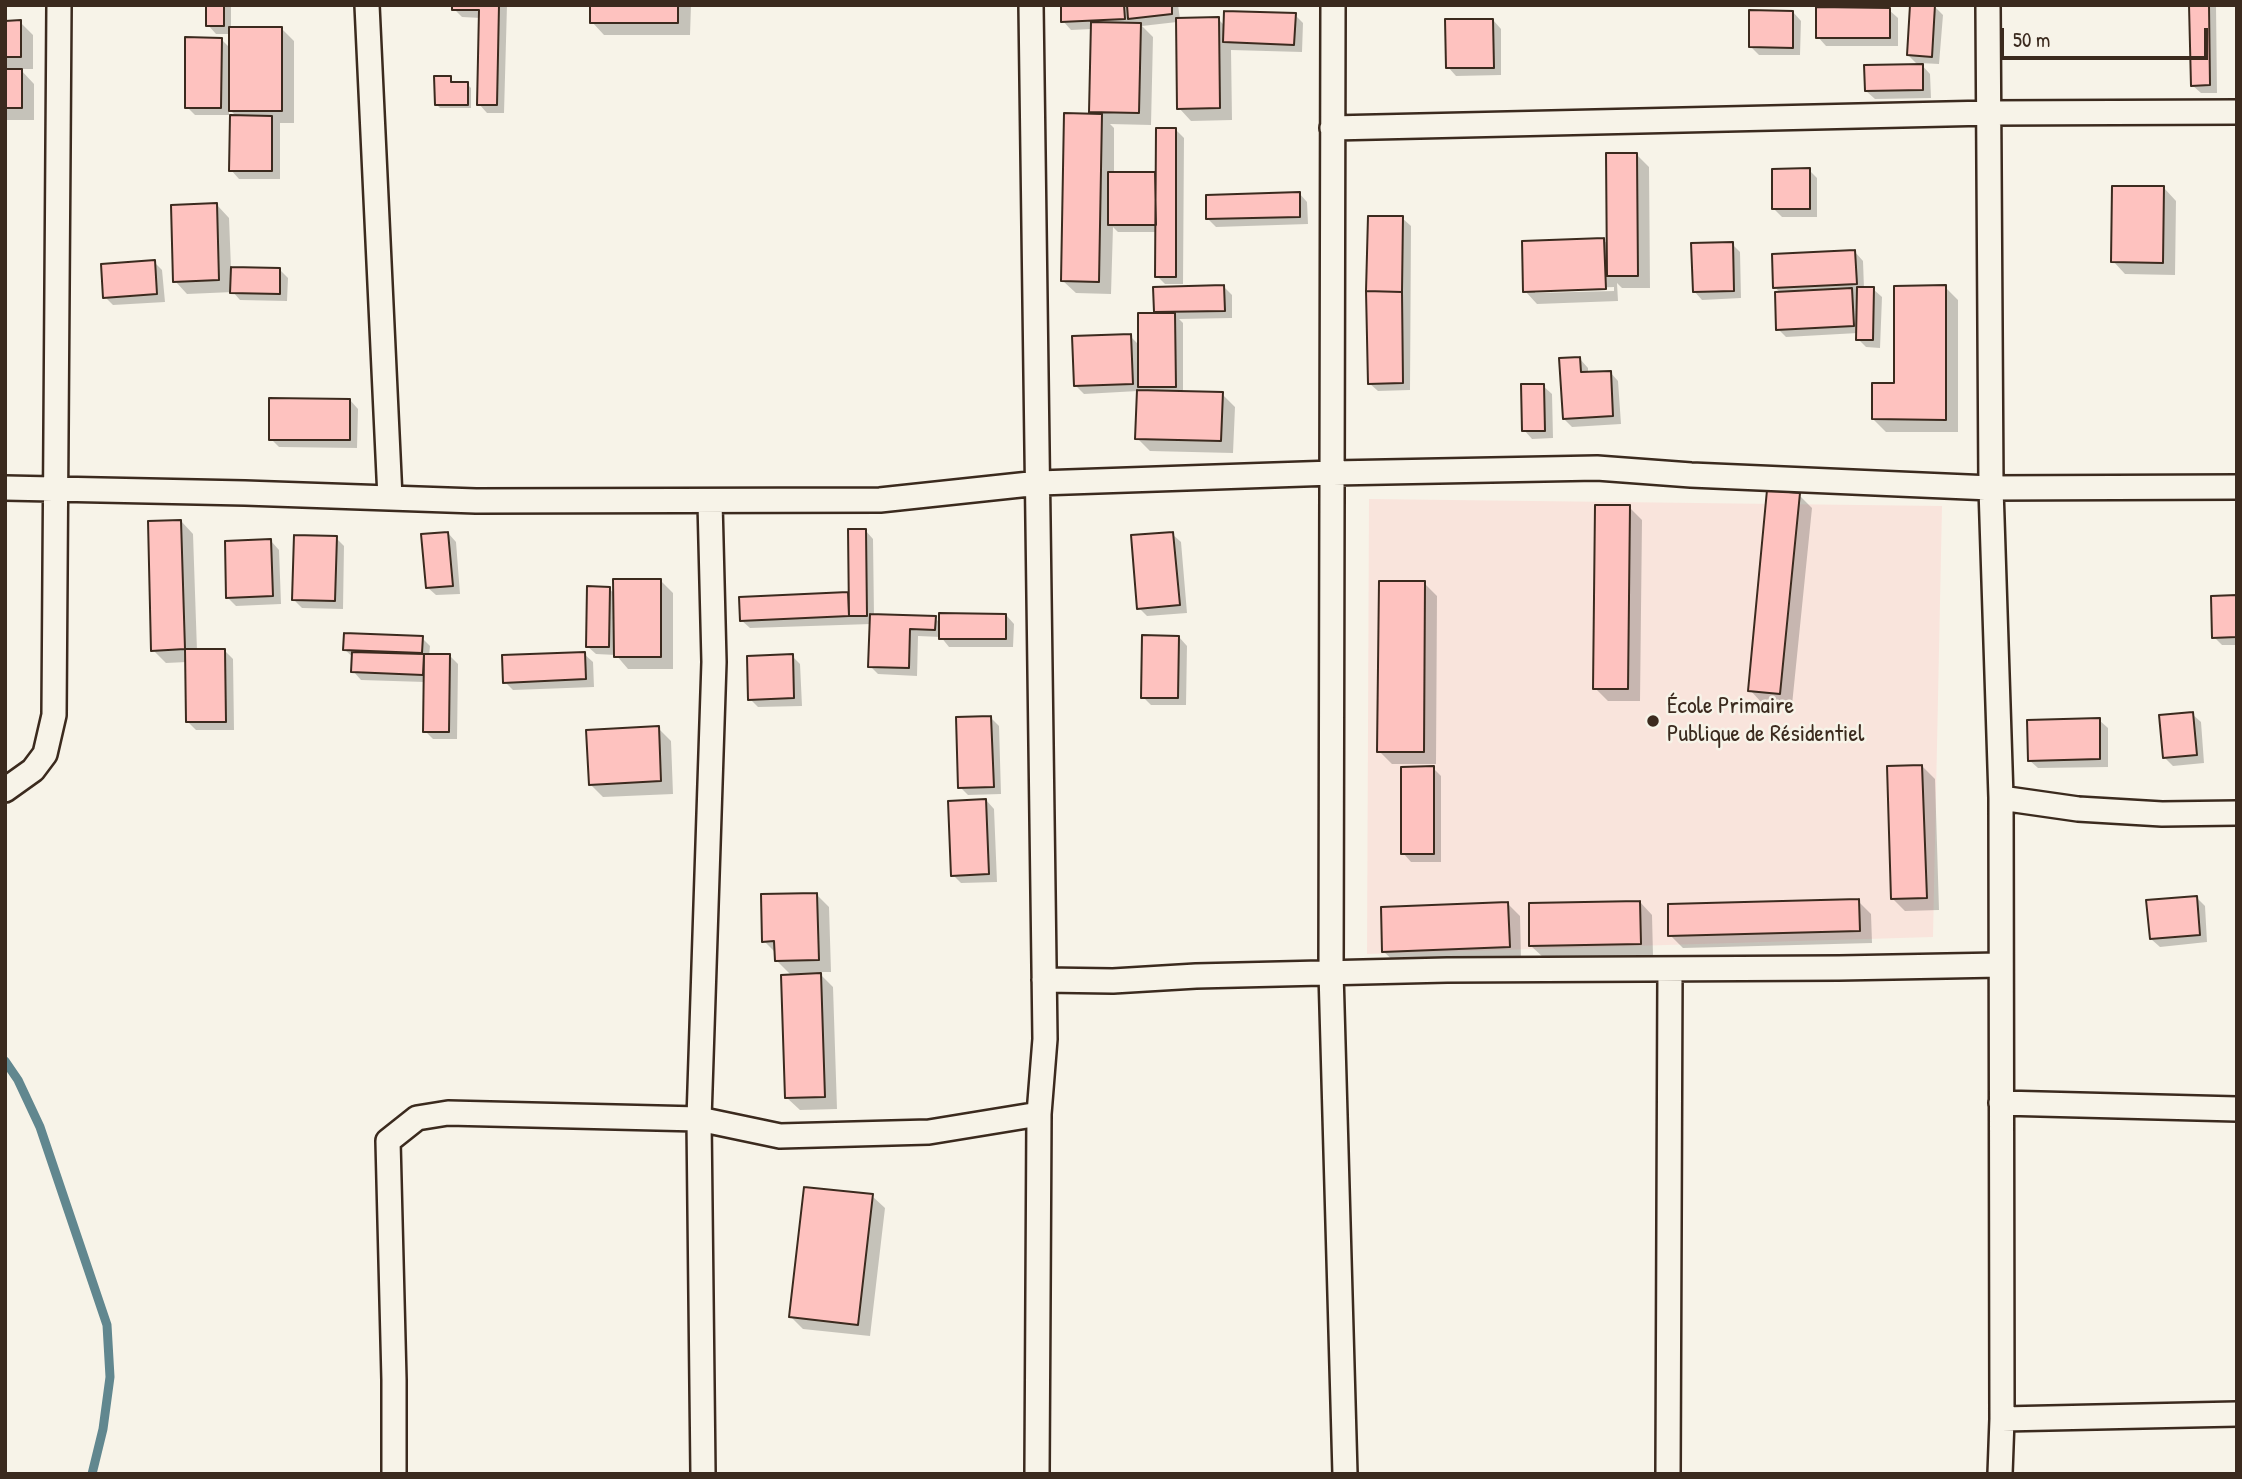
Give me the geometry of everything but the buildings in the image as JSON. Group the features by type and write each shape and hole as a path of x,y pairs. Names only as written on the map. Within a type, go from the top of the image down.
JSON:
{"street":[{"path":"5,790 33,770 46,754 54,715 59,5"},
{"path":"367,5 390,498"},
{"path":"1031,5 1045,1039 1039,1114 1037,1474"},
{"path":"1333,5 1331,972 1345,1474"},
{"path":"1988,5 1991,488 2001,798 2003,1419 2000,1474"},
{"path":"1332,128 1990,113 2237,112"},
{"path":"5,488 476,501 880,500 1039,483 1597,468 1691,475 1991,488 2237,487"},
{"path":"703,1474 699,1119 713,662 710,502"},
{"path":"2001,798 2078,809 2162,814 2237,813"},
{"path":"1044,980 1113,981 1331,972 2000,965"},
{"path":"1668,1474 1670,969"},
{"path":"2001,1103 2237,1109"},
{"path":"394,1474 388,1141 417,1118 448,1112 699,1119 780,1136 929,1132 1039,1114"},
{"path":"2003,1419 2237,1414"}],"shaded area":[{"name":"École Primaire Publique de Résidentiel","path":"1369,499 1942,506 1933,937 1367,954"}],"waterway":[{"path":"5,1061 18,1080 40,1127 107,1325 110,1377 103,1429 92,1474"}],"place":[{"name":"École Primaire Publique de Résidentiel","path":"1653,721"}]}
